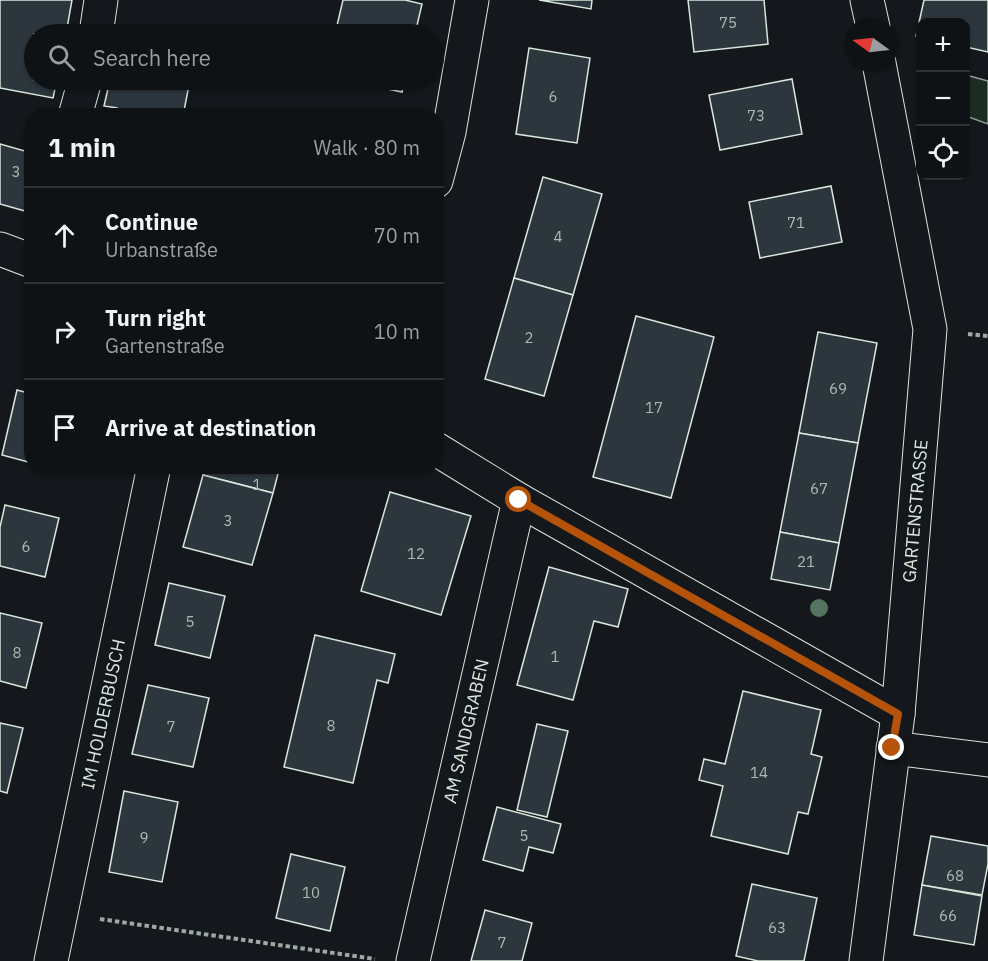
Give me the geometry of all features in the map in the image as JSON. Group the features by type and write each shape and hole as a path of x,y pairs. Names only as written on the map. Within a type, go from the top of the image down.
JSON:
{"street":[{"path":"97,24 101,0"},
{"path":"444,151 472,0"},
{"path":"867,0 871,18"},
{"name":"GARTENSTRASSE","path":"866,961 898,714 930,329 881,72"},
{"path":"77,108 82,90"},
{"path":"0,249 24,258"},
{"path":"444,454 519,500 898,714"},
{"name":"IM HOLDERBUSCH","path":"51,961 152,474"},
{"name":"AM SANDGRABEN","path":"413,961 519,500"},
{"path":"892,748 988,760"}],"path":[{"path":"61,913 376,959"}],"green space":[{"path":"970,76 988,81 988,124 970,117"}],"building":[{"path":"0,0 72,0 68,24 24,24 24,90 55,90 53,98 0,88"},
{"path":"343,0 405,0 422,4 417,24 337,24"},
{"path":"539,0 592,0 591,9"},
{"path":"688,0 764,0 768,44 694,52"},
{"path":"924,0 988,0 988,52 970,48 970,18 920,18"},
{"path":"529,48 590,58 577,143 516,134"},
{"path":"792,79 802,134 720,150 709,95"},
{"path":"108,90 188,90 185,108 104,106"},
{"path":"0,144 24,151 24,211 0,204"},
{"path":"543,177 602,194 573,295 514,278"},
{"path":"831,186 842,242 760,258 749,202"},
{"path":"514,278 573,295 544,396 485,379"},
{"path":"636,316 714,337 671,498 593,477"},
{"path":"818,332 877,343 858,443 799,433"},
{"path":"17,390 24,392 24,461 2,455"},
{"path":"799,433 858,443 839,543 780,532"},
{"path":"203,474 278,474 273,493"},
{"path":"203,475 273,493 252,565 183,547"},
{"path":"390,492 471,516 441,615 361,591"},
{"path":"5,505 59,518 45,577 0,566 0,527"},
{"path":"780,532 839,543 830,590 771,579"},
{"path":"549,567 628,589 618,627 594,621 573,700 517,685"},
{"path":"169,583 225,596 210,658 155,645"},
{"path":"0,613 42,623 26,688 0,681"},
{"path":"315,635 395,654 388,683 377,680 353,783 284,767"},
{"path":"148,685 209,698 193,767 132,754"},
{"path":"743,691 821,710 811,754 822,757 808,814 798,812 788,854 711,836 723,786 699,780 704,759 725,764"},
{"path":"0,723 23,728 7,793 0,791"},
{"path":"537,724 568,731 547,817 517,810"},
{"path":"124,791 178,802 162,882 109,872"},
{"path":"497,807 561,824 553,853 529,847 523,871 483,860"},
{"path":"931,836 988,846 988,864 982,895 922,885"},
{"path":"291,854 345,867 330,931 276,918"},
{"path":"752,884 817,898 804,961 758,961 736,956"},
{"path":"922,885 982,896 974,945 914,935"},
{"path":"485,910 532,923 522,961 471,961"}],"route":[{"path":"519,500 898,714 892,748"}]}
